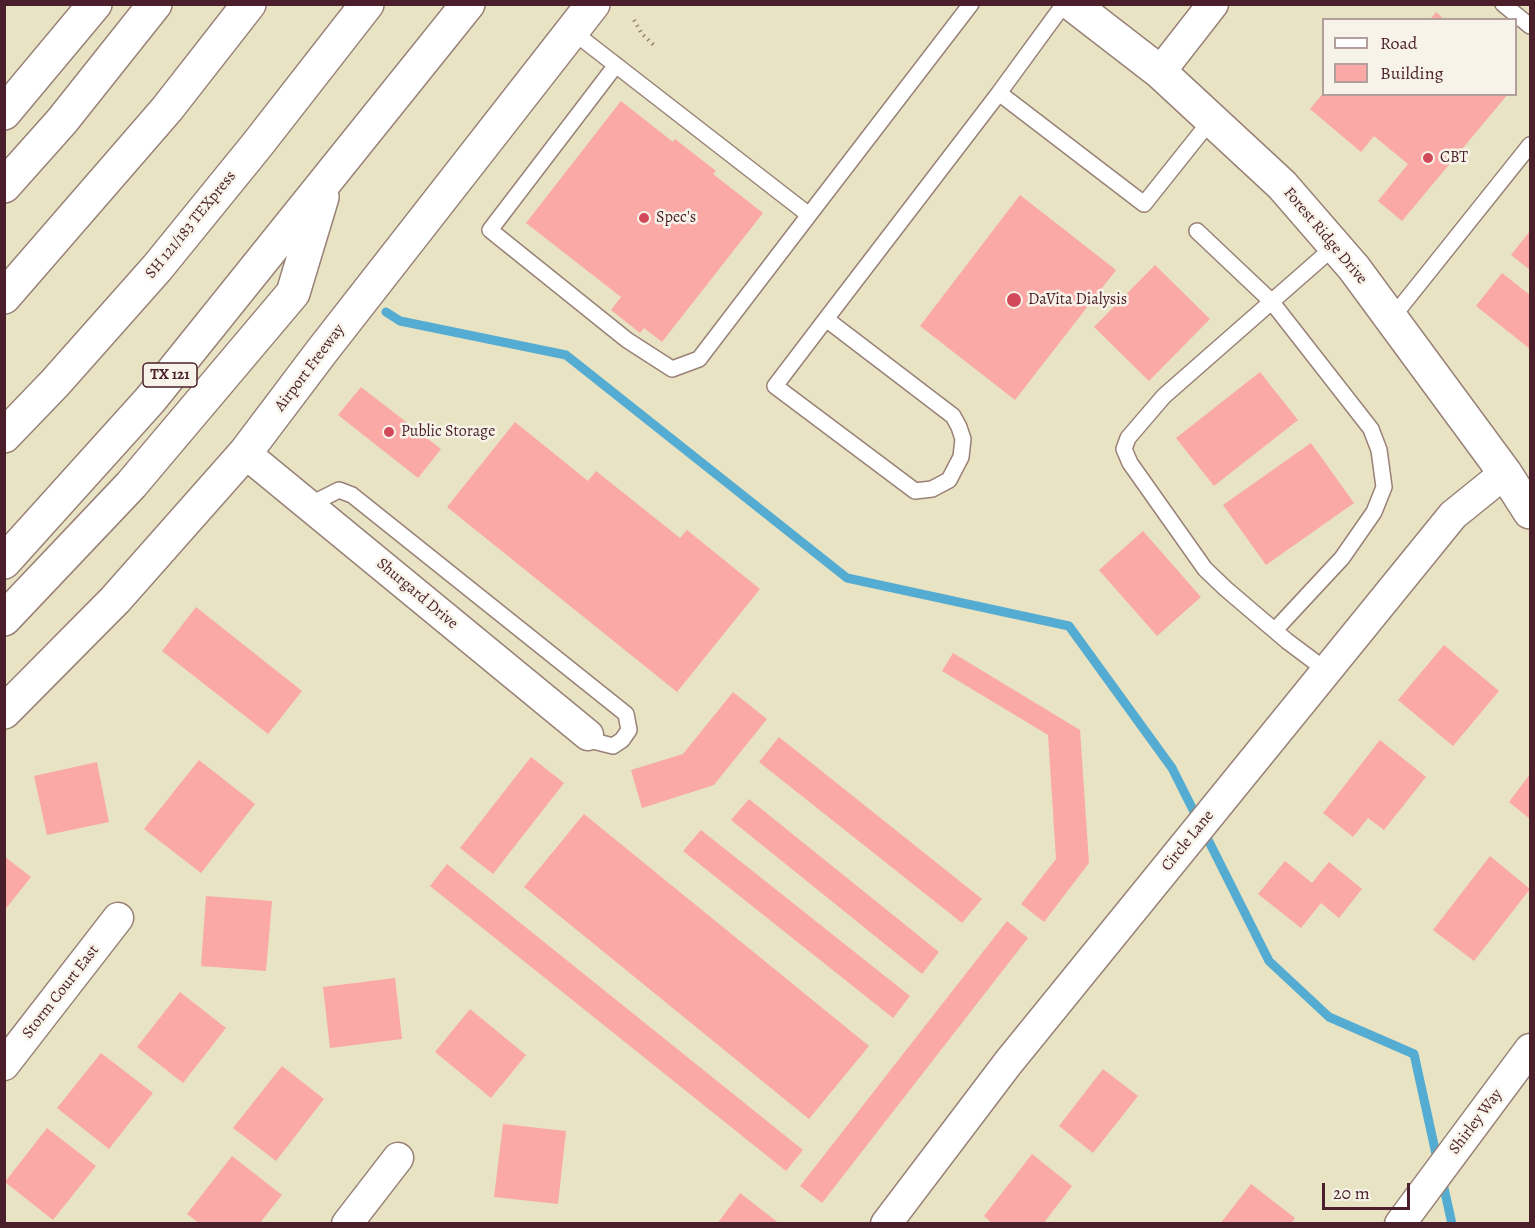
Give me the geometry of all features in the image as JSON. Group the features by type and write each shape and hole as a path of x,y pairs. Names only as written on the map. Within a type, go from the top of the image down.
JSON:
{"main road":[{"path":"4,113 95,4"},
{"path":"4,186 62,121 155,4"},
{"path":"4,297 167,109 249,4"},
{"name":"SH 121/183 TEXpress","path":"4,436 55,383 157,268 367,4"},
{"name":"TX 121","path":"4,562 150,400 468,4"},
{"name":"Airport Freeway","path":"4,712 115,600 245,453 593,4"},
{"name":"Forest Ridge Drive","path":"1072,4 1160,72 1282,185 1354,268 1505,473 1530,512"},
{"path":"4,619 131,485 293,292 327,181"}],"street":[{"path":"1160,72 1213,4"},
{"name":"Shurgard Drive","path":"245,453 588,735"},
{"name":"Circle Lane","path":"886,1224 1008,1063 1453,515 1505,473"},
{"name":"Storm Court East","path":"4,1065 118,918"},
{"name":"Shirley Way","path":"1400,1224 1530,1049"},
{"path":"347,1224 398,1158"}],"lane":[{"path":"616,65 490,230 627,340 672,369 699,359 971,4"},
{"path":"825,319 953,416 963,439 961,457 949,480 932,489 915,491 775,386 825,319 999,93 1064,4"},
{"path":"1503,4 1530,26"},
{"path":"572,31 809,215"},
{"path":"999,93 1144,204 1211,120"},
{"path":"1391,319 1530,145"},
{"path":"1197,231 1271,301 1371,429 1379,450 1384,487 1374,512 1342,558 1275,630"},
{"path":"1327,670 1275,630 1205,568 1130,463 1124,449 1128,438 1164,396 1335,246"},
{"path":"309,505 339,490 352,495 626,714 629,730 622,740 613,746 597,742 588,735"}],"path":[{"path":"634,20 642,34 656,47"}],"building":[{"path":"1436,12 1443,18 1432,18"},
{"name":"CBT","path":"1322,94 1506,96 1402,221 1378,201 1408,164 1374,136 1361,152 1310,109"},
{"name":"Spec's","path":"621,101 673,142 675,139 716,171 713,174 763,213 662,342 644,328 640,333 611,310 621,297 526,223"},
{"path":"1020,195 1116,270 1015,400 920,326"},
{"path":"1530,231 1530,270 1511,255"},
{"path":"1155,265 1210,319 1149,381 1094,327"},
{"path":"1502,273 1530,295 1530,349 1476,306"},
{"path":"1260,372 1298,420 1214,486 1176,438"},
{"name":"Public Storage","path":"361,387 441,449 418,478 338,415"},
{"path":"515,422 588,481 596,471 680,538 687,530 760,589 677,692 447,507"},
{"path":"1311,443 1354,503 1266,565 1223,505"},
{"path":"1143,531 1201,597 1157,636 1099,570"},
{"path":"196,607 302,691 268,734 162,651"},
{"path":"1444,645 1499,691 1453,746 1398,700"},
{"path":"953,653 1080,730 1089,863 1044,922 1021,904 1056,859 1048,735 942,671"},
{"path":"733,692 767,719 714,785 642,808 631,770 683,754"},
{"path":"779,737 982,899 962,923 759,762"},
{"path":"1380,740 1426,777 1384,830 1368,818 1353,837 1323,813"},
{"path":"531,757 564,783 493,874 460,848"},
{"path":"199,760 255,804 201,873 144,829"},
{"path":"97,762 109,822 47,835 34,776"},
{"path":"1530,774 1530,819 1509,802"},
{"path":"749,799 939,952 922,974 731,820"},
{"path":"584,814 869,1046 809,1119 524,887"},
{"path":"701,830 910,996 893,1018 683,851"},
{"path":"4,856 31,877 4,911"},
{"path":"1490,856 1530,889 1474,961 1433,930"},
{"path":"1285,861 1312,883 1329,862 1362,889 1339,918 1321,903 1301,928 1258,894"},
{"path":"447,864 803,1150 786,1171 430,886"},
{"path":"206,896 272,901 266,971 201,966"},
{"path":"1007,921 1028,938 822,1203 800,1186"},
{"path":"395,978 402,1039 330,1048 323,987"},
{"path":"180,992 226,1028 183,1083 137,1047"},
{"path":"470,1009 526,1055 491,1098 435,1052"},
{"path":"101,1053 153,1093 109,1149 57,1108"},
{"path":"282,1066 324,1099 276,1161 233,1128"},
{"path":"1103,1069 1138,1096 1093,1153 1059,1126"},
{"path":"503,1124 566,1131 558,1204 494,1197"},
{"path":"47,1128 96,1166 53,1220 5,1182"},
{"path":"1032,1154 1072,1186 1043,1224 993,1224 984,1216"},
{"path":"232,1156 282,1195 259,1224 200,1224 187,1214"},
{"path":"1251,1184 1295,1218 1291,1224 1220,1224"},
{"path":"740,1193 780,1224 717,1224"}],"waterway":[{"path":"386,312 400,321 566,355 847,578 1069,626 1172,768 1269,961 1329,1017 1414,1054 1438,1163"},
{"path":"1442,1179 1452,1224"}],"place":[{"name":"CBT","path":"1428,158"},
{"name":"Spec's","path":"644,218"},
{"name":"DaVita Dialysis","path":"1014,300"},
{"name":"Public Storage","path":"389,432"}]}
